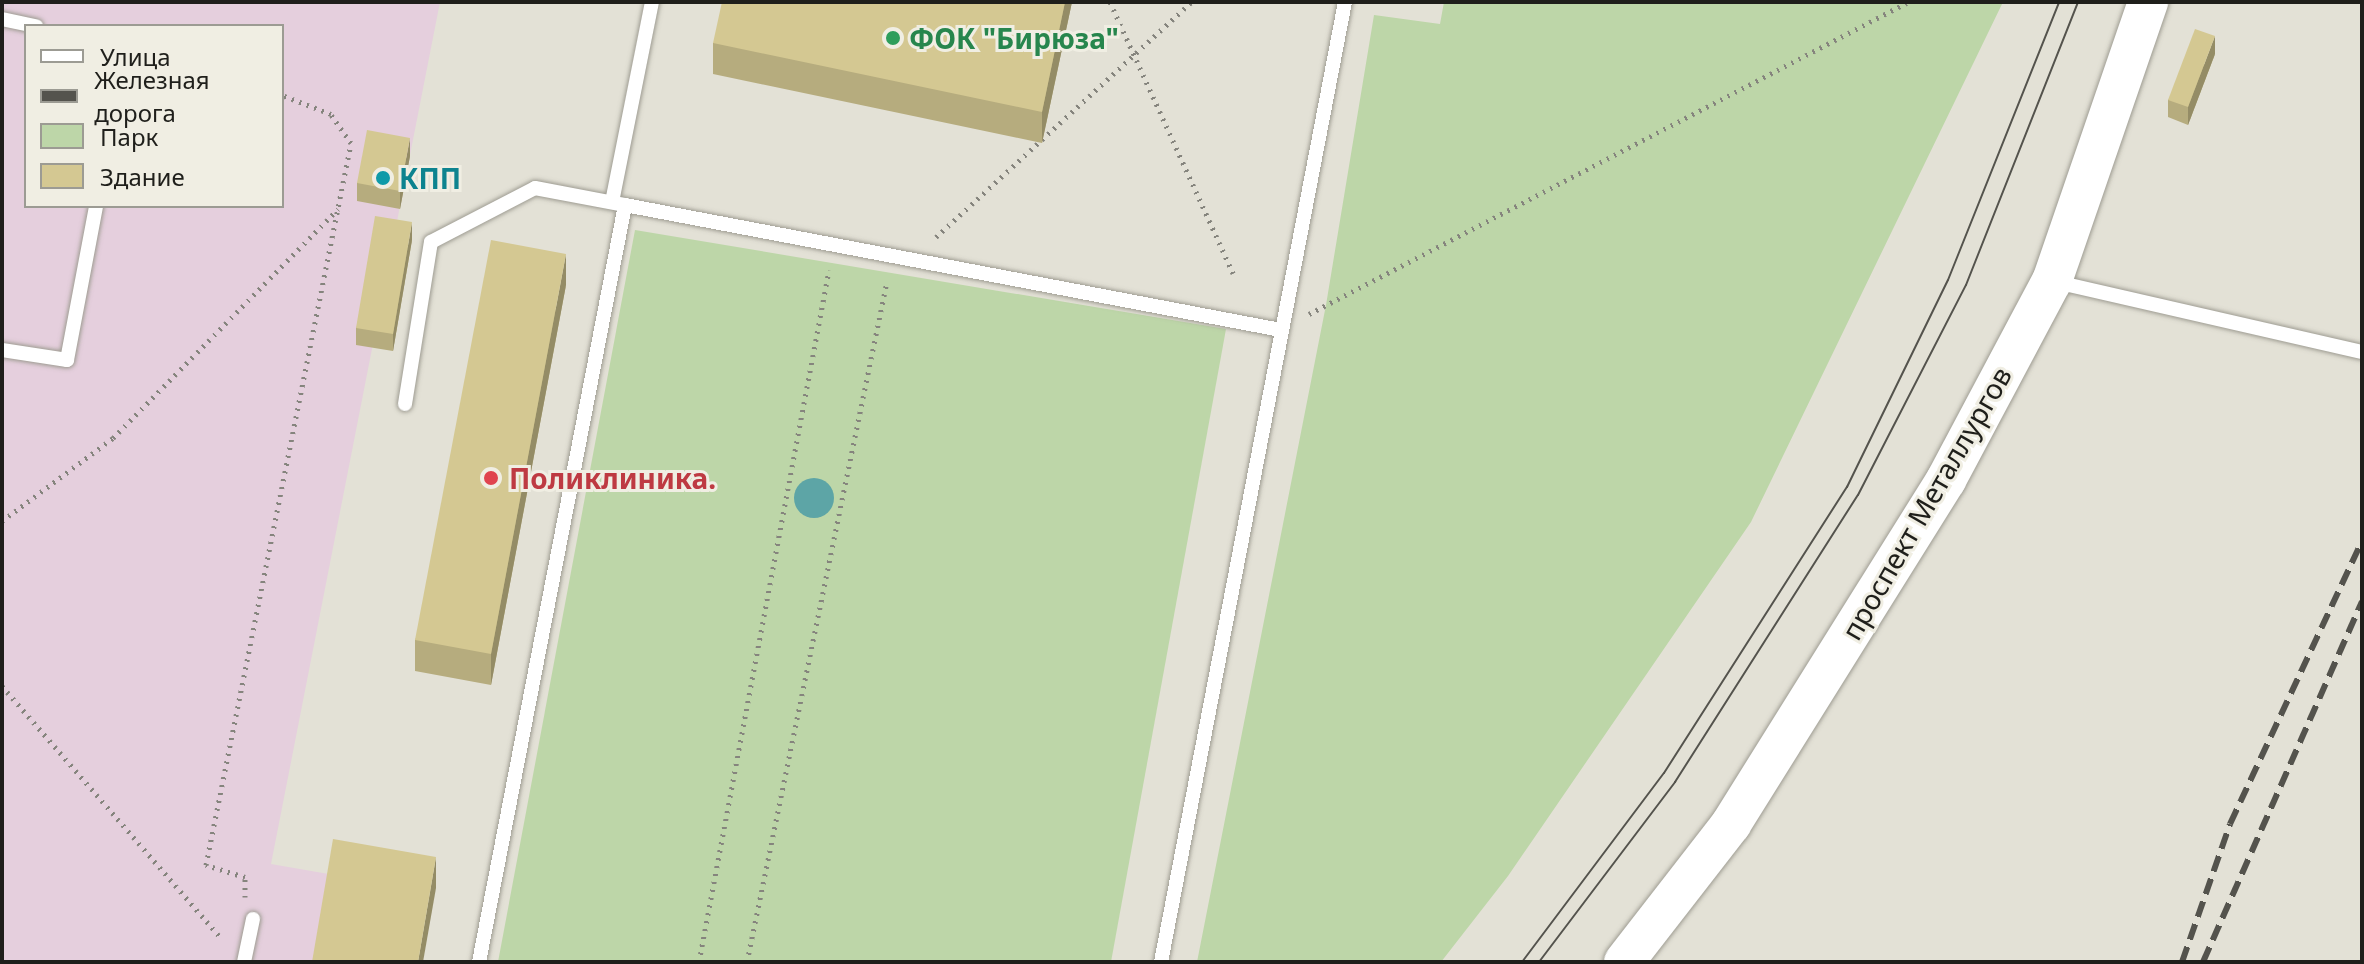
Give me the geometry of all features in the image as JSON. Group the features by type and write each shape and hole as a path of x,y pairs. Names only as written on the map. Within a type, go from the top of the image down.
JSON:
{"street":[{"name":"проспект Металлургов","path":"1624,962 1731,824 1946,480 2052,281 2148,2"}],"lane":[{"path":"479,962 652,2"},
{"path":"1161,962 1345,2"},
{"path":"2,19 26,24"},
{"path":"405,404 431,242 535,188 1281,330"},
{"path":"2,350 67,360 96,208"},
{"path":"2052,281 2362,352"},
{"path":"244,962 253,919"}],"path":[{"path":"1110,2 1131,58 1233,273"},
{"path":"747,962 887,281 1192,2"},
{"path":"1281,330 1908,2"},
{"path":"245,905 245,877 206,865 351,143 331,114 284,96"},
{"path":"2,521 113,438 339,208"},
{"path":"699,962 829,270"},
{"path":"2,686 232,950"}],"shaded area":[{"path":"2,2 440,2 271,864 369,881 355,962 2,962"}],"green space":[{"path":"1444,2 2003,2 1751,522 1508,876 1441,962 1197,962 1326,305 1374,15 1440,24"},
{"path":"635,230 1226,329 1111,962 498,962"}],"water":[{"path":"814,478 828,484 834,498 828,512 814,518 800,512 794,498 800,484"}],"building":[{"name":"ФОК \"Бирюза\"","path":"722,2 1065,2 1042,112 713,43"},
{"path":"2195,29 2215,36 2188,107 2168,100"},
{"name":"КПП","path":"367,130 410,138 400,191 357,183"},
{"path":"375,216 412,222 393,334 356,328"},
{"name":"Поликлиника.","path":"491,240 566,254 491,654 415,640"},
{"path":"333,839 436,857 418,962 312,962"}],"tram line":[{"path":"1522,962 1664,773 1847,487 1948,280 2059,2"},
{"path":"1539,962 1675,782 1858,495 1966,285 2078,2"}],"railway":[{"path":"2182,962 2230,824 2362,541"},
{"path":"2203,962 2362,601"}],"place":[{"name":"ФОК \"Бирюза\"","path":"893,38"},
{"name":"КПП","path":"383,178"},
{"name":"Поликлиника.","path":"491,478"}]}
